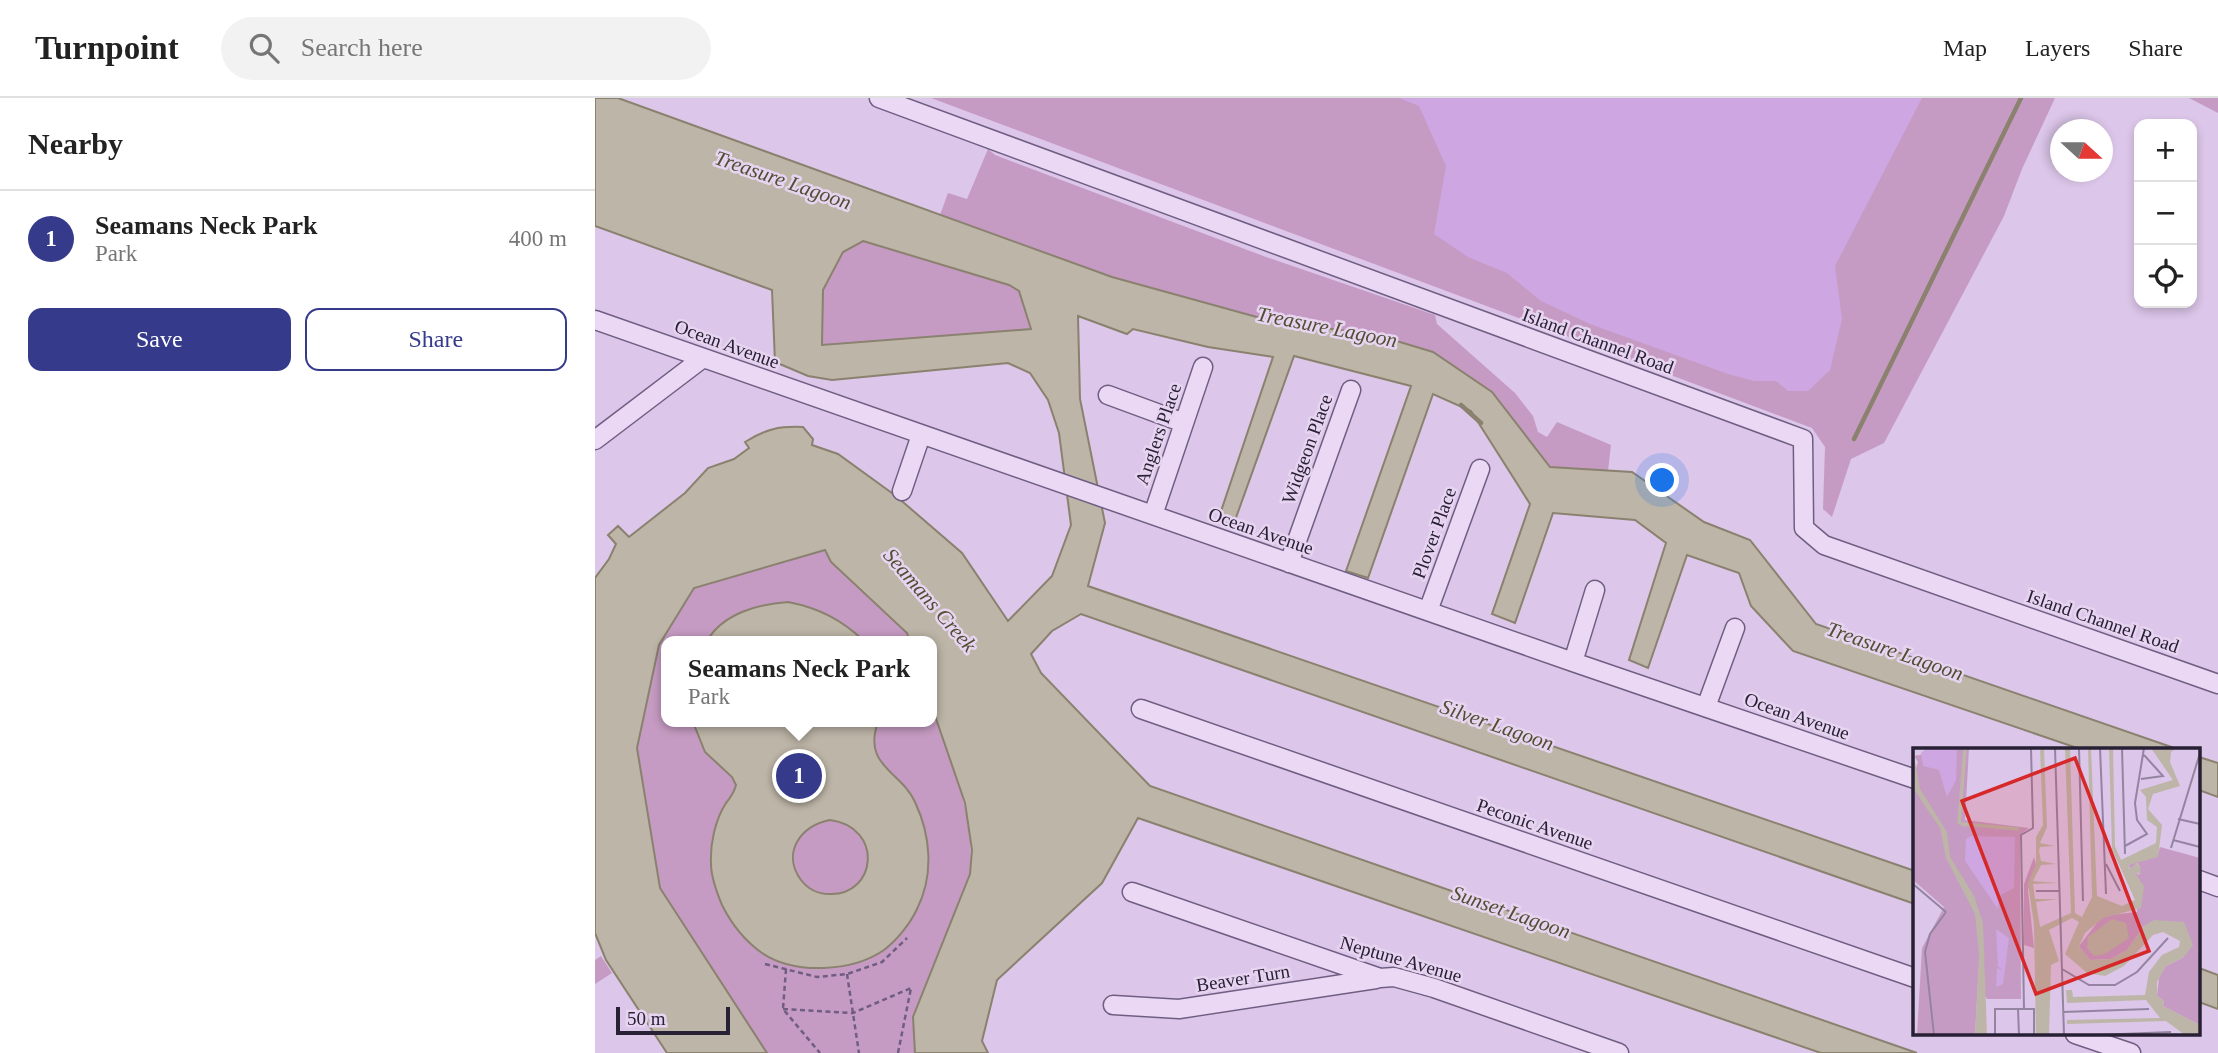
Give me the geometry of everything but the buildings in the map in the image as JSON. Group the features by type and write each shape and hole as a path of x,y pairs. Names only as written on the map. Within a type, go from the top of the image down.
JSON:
{"street":[{"name":"Island Channel Road","path":"879,98 1803,439 1804,528 1824,545 2218,684"},
{"name":"Ocean Avenue","path":"595,320 1913,778"},
{"path":"595,440 703,358"},
{"name":"Anglers Place","path":"1153,515 1203,367"},
{"name":"Widgeon Place","path":"1289,563 1351,390"},
{"path":"1108,395 1184,423"},
{"path":"902,491 921,435"},
{"name":"Plover Place","path":"1428,611 1479,469"},
{"path":"1573,662 1595,590"},
{"path":"1706,706 1735,628"},
{"name":"Peconic Avenue","path":"1141,709 1913,977"},
{"path":"2200,880 2218,887"},
{"name":"Neptune Avenue","path":"1132,892 1380,978 1394,977 1434,988 1619,1053"},
{"name":"Beaver Turn","path":"1113,1004 1179,1009 1380,978"},
{"path":"2078,1035 2131,1053"}],"path":[{"path":"765,964 817,977 847,974 882,962 907,938"},
{"path":"786,969 783,1009 820,1053"},
{"path":"847,974 859,1053"},
{"path":"783,1009 853,1013 911,988 898,1053"}],"shaded area":[{"path":"931,98 2055,98 2022,169 2004,216 1884,443 1851,459 1832,517 1823,509 1825,447 1812,428"},
{"path":"2189,98 2218,98 2218,113"},
{"path":"988,149 995,155 1266,257 1435,315 1437,324 1515,393 1533,416 1538,432 1547,437 1557,422 1611,445 1608,471 1550,468 1492,392 1380,336 1264,319 1112,277 940,215 948,193 967,199"},
{"path":"863,241 1009,285 1019,291 1031,329 821,345 823,290 843,252"},
{"path":"825,550 831,562 908,636 664,636 693,588"},
{"path":"661,642 661,727 937,727 937,721 965,809 971,852 970,874 913,1017 915,1053 767,1053 660,888 637,748"},
{"path":"601,956 612,973 595,984 595,960"}],"sand":[{"path":"1399,98 1922,98 1835,266 1842,319 1830,370 1808,391 1788,391 1776,381 1754,381 1728,374 1590,324 1541,301 1507,273 1468,257 1434,234 1446,166 1419,106"}],"water":[{"path":"595,98 618,98 1112,277 1264,319 1380,336 1433,352 1492,392 1550,467 1632,472 1704,522 1750,540 1816,624 2174,748 2077,748 1793,651 1751,606 1739,573 1687,555 1648,668 1629,660 1666,543 1635,520 1553,513 1515,623 1492,614 1530,504 1471,411 1433,394 1368,578 1346,571 1411,386 1294,356 1233,526 1218,520 1273,357 1208,347 1133,329 1127,334 1078,316 1080,399 1105,523 1088,586 1913,870 1913,903 1081,614 1052,631 1031,654 1041,673 1150,786 1917,1053 1821,1053 1138,818 1102,883 997,980 982,1041 988,1053 915,1053 913,1017 970,874 972,850 965,803 937,722 937,636 908,636 831,562 825,550 694,588 665,636 661,636 637,748 660,888 767,1053 667,1053 606,960 595,933 595,578 616,544 608,535 618,526 629,537 685,493 708,468 734,459 749,448 745,442 766,431 794,427 803,427 813,439 812,445 838,454 896,496 962,553 1008,621 1052,576 1071,525 1059,433 1048,400 1030,373 1008,363 832,380 808,376 775,362 772,290 595,226","holes":["863,241 1009,285 1019,291 1031,329 822,345 823,290 843,252"]},
{"path":"788,602 810,608 829,616 858,636 710,636 722,623 732,617 765,605"},
{"path":"695,727 877,727 875,749 885,767 909,791 920,815 927,842 928,869 922,896 911,920 894,941 884,950 856,963 823,968 807,968 775,960 750,943 734,925 722,905 711,869 711,848 716,824 736,785 732,777 705,752","holes":["830,820 847,825 859,835 866,847 868,860 865,873 857,884 845,892 829,894 813,890 801,880 795,870 794,850 797,842 810,828"]},
{"path":"2200,757 2218,763 2218,797 2200,790"},
{"path":"2200,968 2218,975 2218,1009 2200,1002"}],"waterway":[{"path":"1854,439 2021,98"},
{"name":"Treasure Lagoon","path":"1461,405 1481,423"}],"place":[{"name":"Seamans Neck Park","path":"799,776"}],"water label":[{"name":"Seamans Creek","path":"930,600"},
{"name":"Silver Lagoon","path":"1497,725"},
{"name":"Sunset Lagoon","path":"1511,912"}]}
